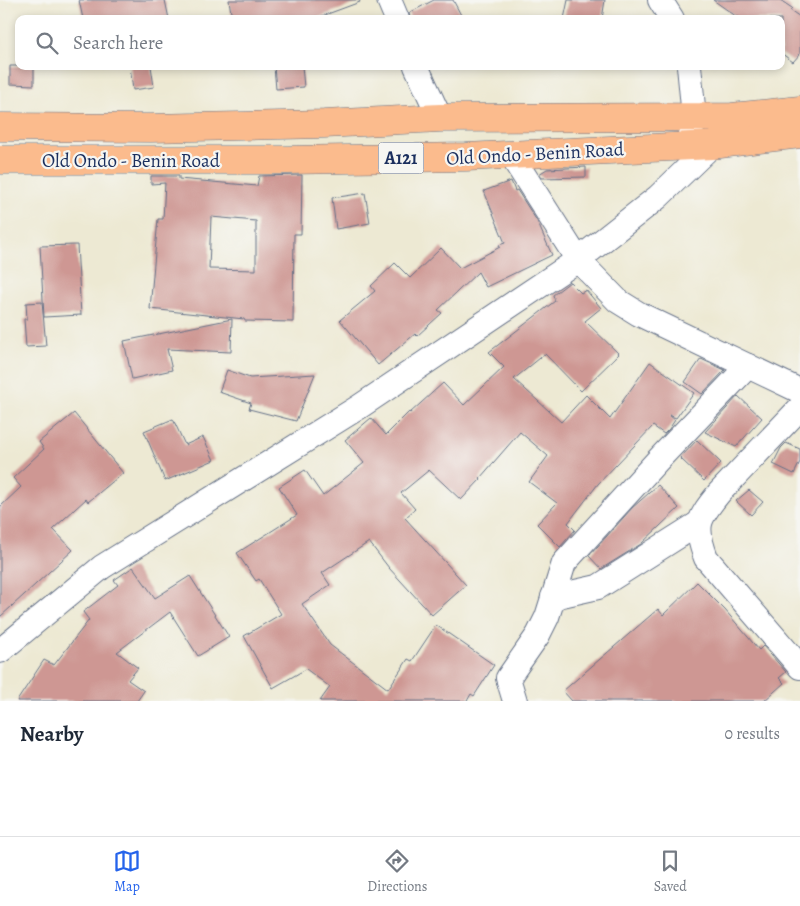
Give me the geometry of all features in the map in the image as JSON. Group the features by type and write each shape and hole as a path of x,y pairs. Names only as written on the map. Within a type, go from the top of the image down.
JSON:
{"main road":[{"name":"Old Ondo - Benin Road","path":"0,127 170,128 324,124 440,118 732,117 800,110"},
{"name":"Old Ondo - Benin Road","path":"0,160 466,158 700,146 800,134"}],"street":[{"path":"389,0 395,15"},
{"path":"660,0 669,15"},
{"path":"418,70 440,118"},
{"path":"0,651 102,567 359,407 578,260 658,196 700,146 694,117 689,70"},
{"path":"511,155 578,260 618,301 639,314 800,391"},
{"path":"513,699 508,678 538,635 547,617 564,563 658,460 748,366"},
{"path":"800,408 718,493 706,508 699,523 699,539 706,558 800,667"},
{"path":"553,597 598,587 699,523"}],"building":[{"path":"79,0 165,0 168,15 82,15"},
{"path":"229,0 359,0 360,2 325,15 231,15"},
{"path":"434,0 453,0 461,15 409,15 409,13"},
{"path":"568,0 605,0 603,15 565,15"},
{"path":"713,0 780,0 792,8 790,10 800,17 800,54 793,62 785,56 785,15 734,15"},
{"path":"10,66 15,66 15,70 34,70 34,85 10,84"},
{"path":"130,70 152,70 154,87 133,90"},
{"path":"274,70 302,70 304,87 276,89"},
{"path":"586,167 586,177 542,178 539,174 547,169"},
{"path":"302,175 301,234 294,234 293,322 245,321 244,319 150,309 158,219 163,219 165,183 151,184 151,176 179,176 179,179 257,186 259,176","holes":["211,217 256,221 256,270 209,269"]},
{"path":"511,181 515,191 517,190 537,221 552,255 486,287 478,272 438,310 442,313 417,336 415,334 378,365 340,320 375,291 371,286 395,263 410,278 441,248 460,268 505,243 484,191"},
{"path":"365,193 370,223 336,229 332,198"},
{"path":"77,245 81,315 44,317 40,246"},
{"path":"570,282 581,293 586,290 601,308 585,321 619,354 581,391 545,354 514,379 561,422 586,395 610,419 650,362 694,393 676,418 669,415 675,420 669,429 664,434 653,426 598,484 568,523 575,530 560,547 537,524 557,503 529,482 548,456 520,432 461,500 429,470 401,493 415,509 405,518 466,585 432,615 389,568 369,542 322,573 330,585 302,604 330,645 388,689 408,659 412,661 436,625 494,665 474,696 471,694 467,701 320,701 330,687 306,669 273,688 244,636 281,614 259,579 256,581 237,553 297,515 279,487 305,470 323,496 364,463 345,440 371,418 386,435 443,383 464,405 504,367 489,352 555,301 553,295"},
{"path":"42,302 46,346 26,347 24,319 27,319 26,303"},
{"path":"232,319 231,352 167,349 172,370 132,379 124,341"},
{"path":"701,359 725,370 702,394 685,382"},
{"path":"227,370 250,378 315,374 296,421 249,409 251,403 219,392"},
{"path":"738,396 762,418 736,447 705,432"},
{"path":"74,413 123,473 88,502 86,499 53,529 73,550 0,617 0,507 21,487 13,478 44,449 39,442"},
{"path":"173,419 185,445 203,437 214,460 165,481 144,431"},
{"path":"697,440 721,463 704,481 680,458"},
{"path":"786,443 800,449 800,462 794,474 773,464 781,448"},
{"path":"658,485 679,508 641,544 601,569 589,556 632,508"},
{"path":"749,490 763,502 751,515 736,501"},
{"path":"133,567 155,598 190,576 229,637 198,656 170,612 117,652 138,668 128,680 144,691 137,701 17,701 44,660 54,665 89,620 83,612 118,585 114,580"},
{"path":"697,582 725,610 759,650 763,646 786,672 779,678 784,683 764,701 572,701 563,691 658,609 663,615"}]}
